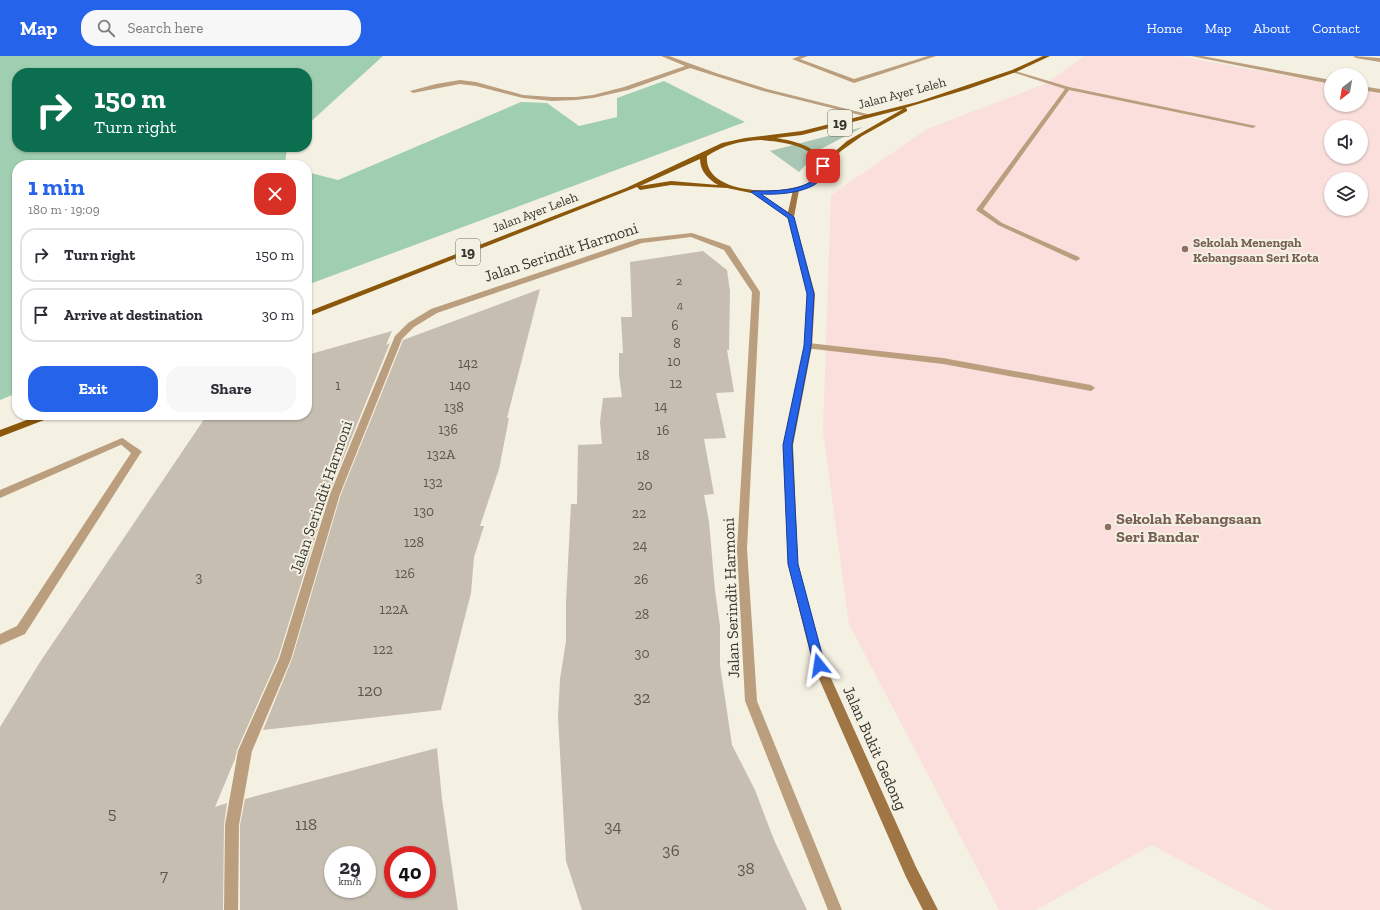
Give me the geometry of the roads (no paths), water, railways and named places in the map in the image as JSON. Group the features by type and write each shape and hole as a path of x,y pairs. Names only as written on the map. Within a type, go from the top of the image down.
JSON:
{"main road":[{"name":"Jalan Ayer Leleh","path":"312,313 628,189 727,143 742,139 802,133 919,103 1014,71 1047,56"},
{"path":"628,189 671,183 729,187 754,192 776,193 796,190 811,183 821,175 823,166 829,157 870,129 919,103"},
{"path":"760,138 778,139 794,143 808,149 818,156 823,166"},
{"path":"704,155 703,164 707,173 717,182 729,187"},
{"path":"0,434 37,420"}],"street":[{"path":"664,56 757,89 868,115"},
{"path":"805,56 795,59 854,80 933,56"},
{"path":"1194,56 1324,81"},
{"path":"1356,56 1380,60"},
{"path":"413,91 440,84 462,82 529,97 559,99 586,98 609,94 690,66"},
{"path":"1014,71 1068,88 1253,126"},
{"path":"1068,88 979,210 1000,224 1076,259"},
{"path":"1368,89 1380,91"},
{"name":"Jalan Bukit Gedong","path":"796,190 791,217 811,294 808,346 788,445 793,564 819,665 911,872 932,910"},
{"path":"754,192 791,217"},
{"name":"Jalan Serindit Harmoni","path":"232,910 232,825 245,751 285,659 335,494 398,338 411,325 434,311 641,241 692,235 727,248 756,292 742,549 751,702 835,910"},
{"path":"808,346 943,362 1091,388"},
{"path":"0,494 122,441 137,452 21,630 0,640"}],"place":[{"name":"Sekolah Menengah Kebangsaan Seri Kota","path":"1185,249"},
{"name":"Sekolah Kebangsaan Seri Bandar","path":"1108,527"}]}
